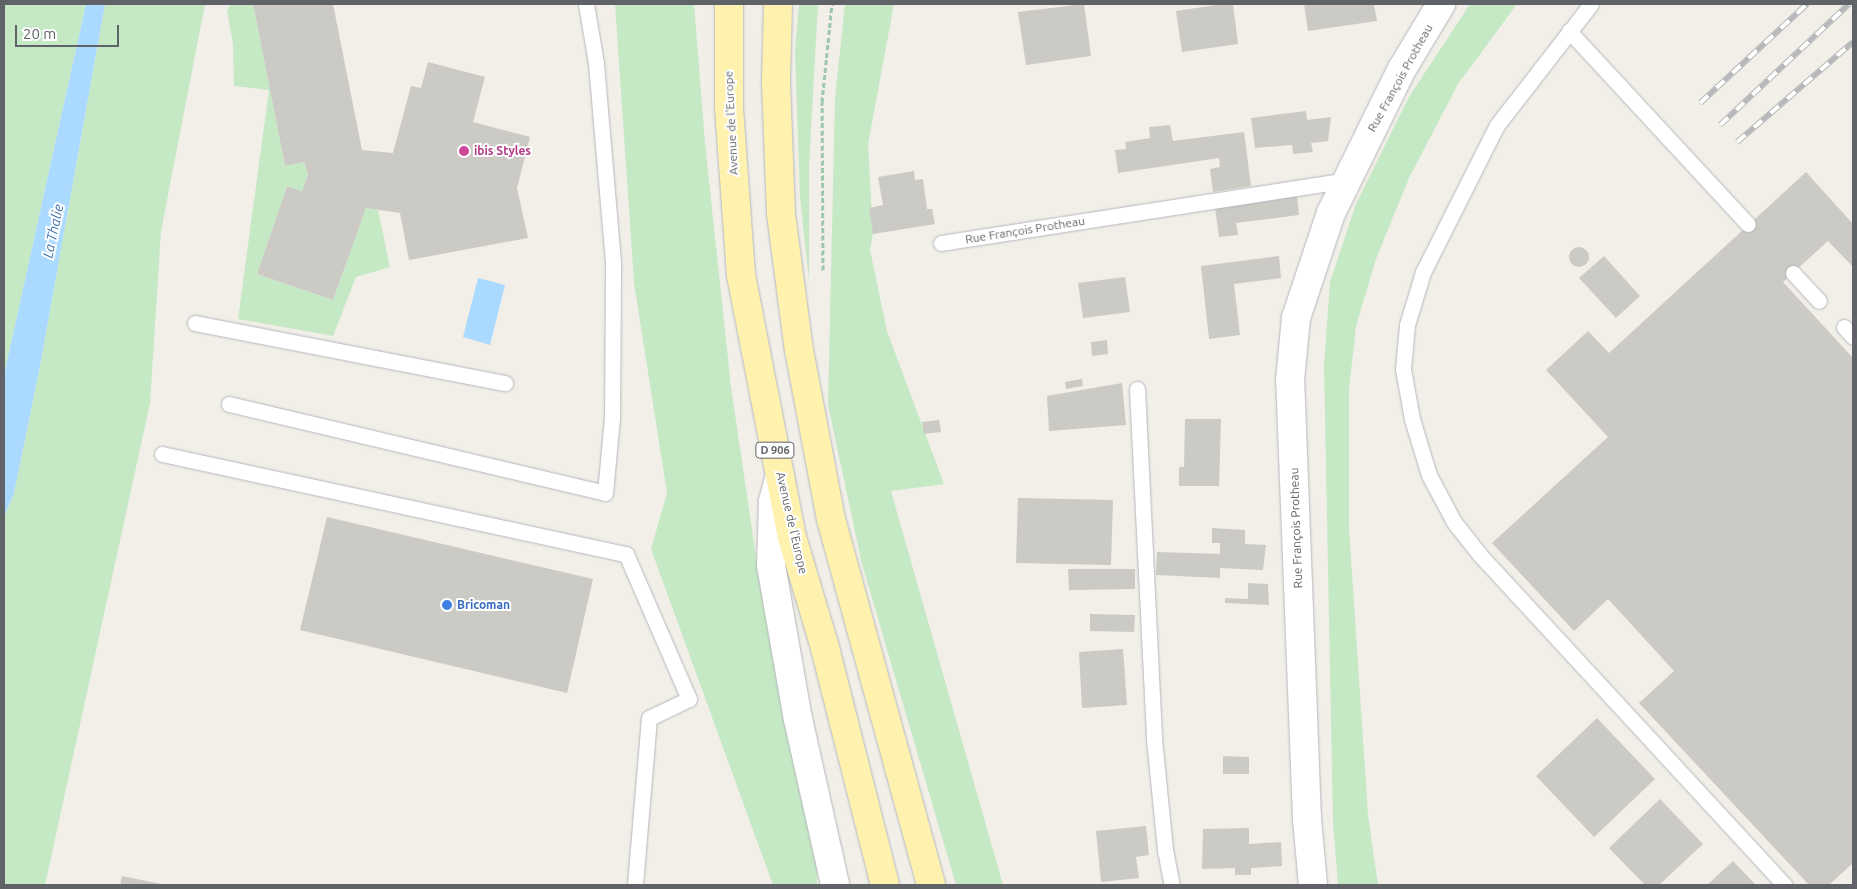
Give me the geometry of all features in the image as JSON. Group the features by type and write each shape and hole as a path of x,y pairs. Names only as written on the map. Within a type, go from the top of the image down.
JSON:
{"main road":[{"name":"Avenue de l'Europe","path":"729,4 729,108 741,275 792,537 825,648 885,885"},
{"path":"778,4 776,83 782,214 799,350 831,519 931,885"}],"street":[{"name":"Rue François Protheau","path":"1313,885 1307,819 1290,381 1296,318 1313,261 1347,180 1402,69 1441,4"},
{"path":"780,475 773,502 771,565 798,719 835,885"}],"lane":[{"path":"230,404 605,493 612,418 613,262 596,63 586,4"},
{"path":"1591,4 1497,125 1423,272 1407,324 1404,360 1412,419 1428,475 1454,522 1480,555 1785,885"},
{"path":"1569,31 1748,224"},
{"name":"Rue François Protheau","path":"941,243 1347,180"},
{"path":"1793,273 1819,301"},
{"path":"195,323 505,384"},
{"path":"1137,389 1154,739 1165,850 1172,885"},
{"path":"162,454 626,554 689,699 649,718 635,885"}],"path":[{"path":"823,271 822,102 832,4"}],"green space":[{"path":"4,4 86,4 4,375"},
{"path":"105,4 205,4 161,231 150,403 45,885 4,885 4,517 14,493 40,366"},
{"path":"230,4 253,4 285,166 304,162 308,175 302,191 287,186 257,274 333,300 366,208 378,210 390,267 356,277 333,336 238,319 269,90 234,86 233,44 227,11"},
{"path":"615,4 694,4 705,143 731,387 757,563 817,864 817,885 773,885 651,549 667,493 634,283"},
{"path":"799,4 818,4 809,166 809,281 800,197 795,51"},
{"path":"845,4 894,4 868,144 873,234 870,250 887,331 944,484 891,491 1003,885 956,885 862,564 828,405 835,98"},
{"path":"1470,4 1517,4 1458,84 1409,178 1376,259 1356,326 1349,389 1349,528 1368,815 1378,885 1338,885 1333,823 1324,365 1330,282 1356,204 1409,97"}],"water":[{"name":"La Thalie","path":"86,4 105,4 40,366 14,493 4,517 4,375"},
{"path":"478,278 505,285 490,345 463,337"}],"building":[{"name":"ibis Styles","path":"253,4 333,4 362,150 393,153 411,86 421,88 428,62 485,77 473,122 530,137 517,188 528,238 409,260 400,213 366,208 333,300 257,274 287,186 302,191 308,175 304,162 285,166"},
{"path":"1084,4 1091,56 1026,65 1018,12"},
{"path":"1233,4 1238,44 1182,52 1176,11"},
{"path":"1304,4 1374,4 1377,21 1308,31"},
{"path":"1306,111 1307,120 1331,117 1328,141 1311,143 1313,152 1293,154 1292,145 1255,148 1251,118"},
{"path":"1170,125 1173,141 1244,132 1251,186 1213,192 1210,169 1220,167 1219,158 1118,173 1115,150 1126,149 1125,142 1150,138 1149,127"},
{"path":"914,171 915,180 923,179 927,209 932,209 935,224 873,234 869,208 883,205 878,177"},
{"path":"1806,172 1853,224 1853,267 1828,241 1783,282 1853,358 1853,863 1829,885 1809,885 1639,703 1674,671 1608,599 1574,631 1492,543 1608,437 1546,370 1588,331 1609,353"},
{"path":"1297,196 1299,215 1236,223 1238,235 1219,237 1215,208"},
{"path":"1579,247 1586,250 1589,257 1586,264 1579,267 1572,264 1569,257 1572,250"},
{"path":"1279,256 1281,278 1234,284 1240,335 1209,339 1201,266"},
{"path":"1604,256 1640,296 1616,318 1579,278"},
{"path":"1125,277 1130,312 1083,318 1078,283"},
{"path":"1107,340 1108,354 1092,356 1091,342"},
{"path":"1082,379 1083,386 1066,389 1065,382"},
{"path":"1122,383 1126,425 1049,431 1047,396"},
{"path":"1185,419 1221,419 1219,486 1179,486 1179,467 1184,467"},
{"path":"939,420 941,432 924,434 922,422"},
{"path":"1018,498 1113,500 1111,565 1016,563"},
{"name":"Bricoman","path":"327,517 593,579 567,693 300,630"},
{"path":"1212,528 1245,530 1245,544 1266,545 1263,570 1220,568 1220,578 1156,575 1157,552 1220,554 1220,543 1212,543"},
{"path":"1068,569 1135,569 1135,589 1069,590"},
{"path":"1248,583 1268,584 1269,605 1225,603 1225,598 1248,599"},
{"path":"1090,614 1135,615 1134,632 1090,631"},
{"path":"1123,649 1127,705 1082,708 1079,652"},
{"path":"1597,718 1655,779 1594,837 1536,776"},
{"path":"1223,756 1249,757 1249,774 1223,774"},
{"path":"1660,799 1703,844 1659,885 1645,885 1609,848"},
{"path":"1146,826 1149,855 1136,857 1139,878 1101,882 1096,831"},
{"path":"1249,828 1249,844 1281,842 1282,866 1251,868 1251,875 1235,875 1235,868 1202,869 1203,829"},
{"path":"1733,861 1756,885 1707,885"},
{"path":"122,876 161,884 161,885 120,885"}],"railway":[{"path":"1700,103 1807,4"},
{"path":"1720,125 1849,4"},
{"path":"1737,142 1853,42"}],"place":[{"name":"ibis Styles","path":"464,151"},
{"name":"Bricoman","path":"447,605"}]}
